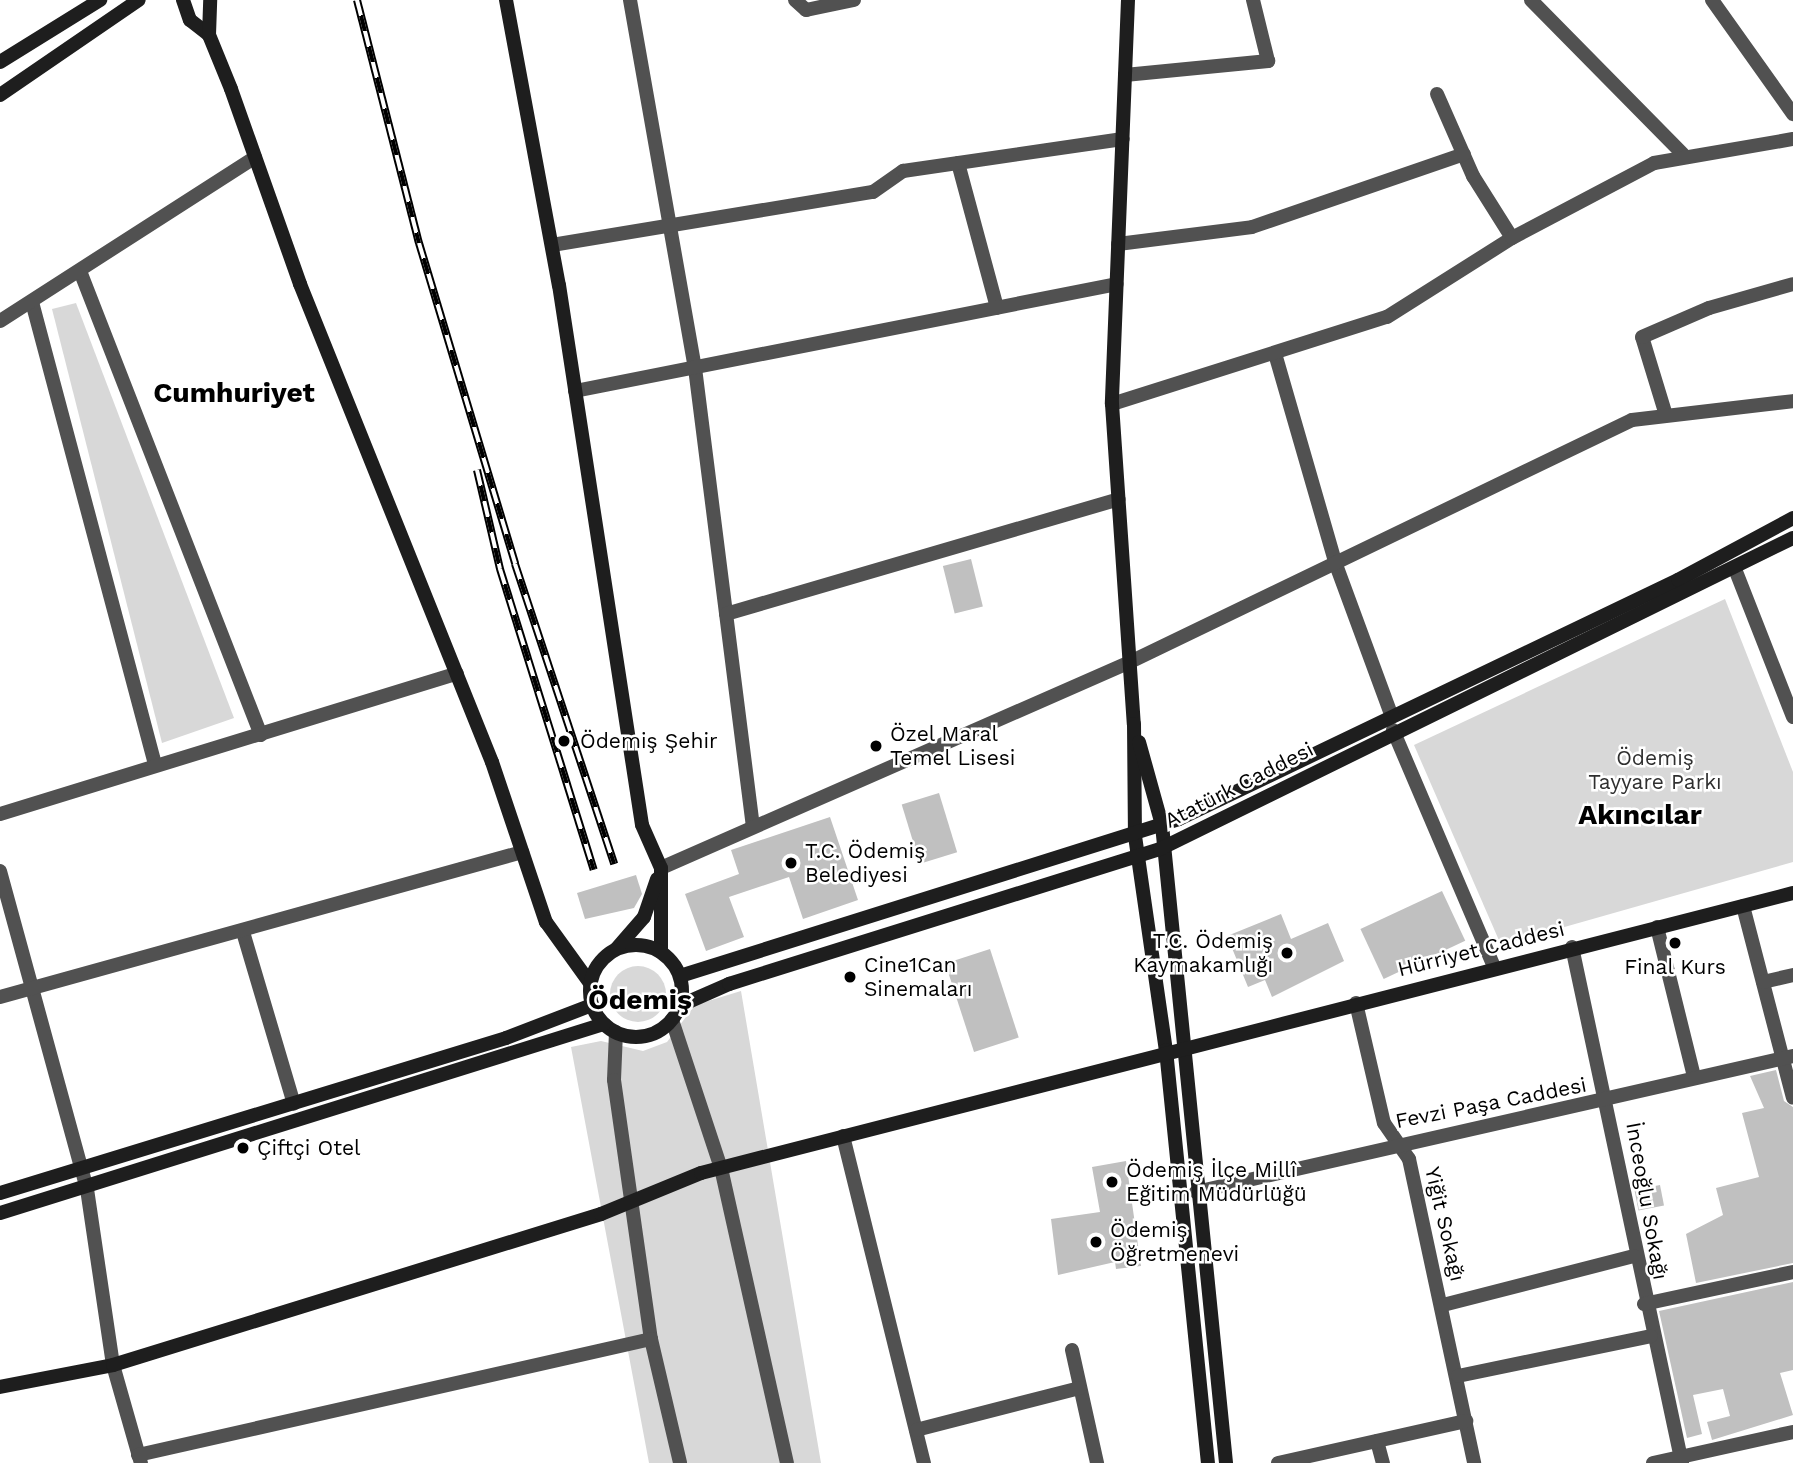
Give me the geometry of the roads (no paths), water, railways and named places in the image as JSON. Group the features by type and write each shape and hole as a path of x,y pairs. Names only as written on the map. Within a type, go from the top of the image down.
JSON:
{"street":[{"path":"0,62 100,0"},
{"path":"0,96 139,0"},
{"path":"183,0 190,20 209,35"},
{"path":"211,0 209,35 457,673 546,922 590,983"},
{"path":"506,0 552,245 642,825 661,868 661,952"},
{"path":"630,0 695,369 753,826"},
{"path":"795,0 806,10 854,0"},
{"path":"1128,0 1112,404 1135,724 1135,836 1141,855 1196,1192 1226,1463"},
{"path":"1125,75 1268,61 1253,0"},
{"path":"1531,0 1683,154"},
{"path":"1712,0 1793,114"},
{"path":"1437,94 1464,154 1512,238"},
{"path":"552,245 873,192 903,171 1123,139"},
{"path":"1112,404 1276,357 1387,317 1512,238 1630,173 1683,154 1793,139"},
{"path":"1118,244 1252,227 1464,154"},
{"path":"0,321 255,157"},
{"path":"958,163 997,308"},
{"path":"80,271 261,735"},
{"path":"575,391 1117,284"},
{"path":"1665,412 1642,337 1718,305 1793,284"},
{"path":"32,302 155,763"},
{"path":"1276,357 1335,562 1391,714"},
{"path":"680,1463 651,1339 635,1199 614,1080 610,1028 592,1005 590,983 594,969 644,917 661,868 1130,662 1582,442 1665,412 1793,401"},
{"path":"726,614 1118,499"},
{"name":"Atatürk Caddesi","path":"680,976 1135,836 1162,825 1678,580 1793,518"},
{"name":"Atatürk Caddesi","path":"679,1006 729,984 1160,849 1393,730 1735,569 1793,538"},
{"path":"1735,569 1788,691 1793,717"},
{"path":"0,814 121,780 155,763 261,735 457,673"},
{"path":"1135,724 1162,825 1160,849 1173,1048 1208,1463"},
{"path":"1393,730 1494,967"},
{"path":"0,997 31,993 522,852"},
{"path":"0,871 31,993 87,1189 113,1365 139,1459 651,1339"},
{"name":"Hürriyet Caddesi","path":"0,1387 113,1365 635,1199 721,1168 1173,1048 1793,893"},
{"path":"1743,906 1763,982 1788,1058 1793,1098"},
{"path":"1657,927 1694,1076"},
{"path":"243,932 294,1104"},
{"path":"0,1213 87,1189 610,1028 646,1036 672,1020 679,1006 680,976 661,952 631,944 616,949"},
{"name":"İnceoğlu Sokağı","path":"1572,947 1607,1101 1644,1304 1681,1460"},
{"path":"1763,982 1793,975"},
{"name":"Yiğit Sokağı","path":"1356,1003 1384,1123 1409,1159 1443,1305 1474,1463"},
{"path":"0,1194 294,1104 592,1005"},
{"path":"672,1020 721,1168 787,1463"},
{"name":"Fevzi Paşa Caddesi","path":"1196,1192 1398,1143 1607,1101 1694,1076 1788,1058"},
{"path":"843,1136 925,1463"},
{"path":"1443,1305 1634,1256"},
{"path":"1644,1304 1793,1272"},
{"path":"1458,1376 1651,1336"},
{"path":"1072,1350 1097,1463"},
{"path":"916,1430 1080,1388"},
{"path":"1278,1463 1465,1421"},
{"path":"1653,1463 1681,1460 1793,1432"},
{"path":"1377,1441 1383,1463"}],"railway":[{"path":"357,0 419,243 515,564 614,864"},
{"path":"477,470 500,569 594,870"}],"place":[{"name":"Ödemiş Şehir","path":"564,741"},
{"name":"Özel Maral Temel Lisesi","path":"876,746"},
{"name":"T.C. Ödemiş Belediyesi","path":"791,863"},
{"name":"Final Kurs","path":"1675,943"},
{"name":"T.C. Ödemiş Kaymakamlığı","path":"1287,953"},
{"name":"Cine1Can Sinemaları","path":"850,977"},
{"name":"Çiftçi Otel","path":"243,1148"},
{"name":"Ödemiş İlçe Millî Eğitim Müdürlüğü","path":"1112,1182"},
{"name":"Ödemiş Öğretmenevi","path":"1096,1242"}],"district":[{"name":"Cumhuriyet","path":"234,393"},
{"name":"Akıncılar","path":"1640,815"},
{"name":"Ödemiş","path":"640,1000"}],"park label":[{"name":"Ödemiş Tayyare Parkı","path":"1655,770"}]}
